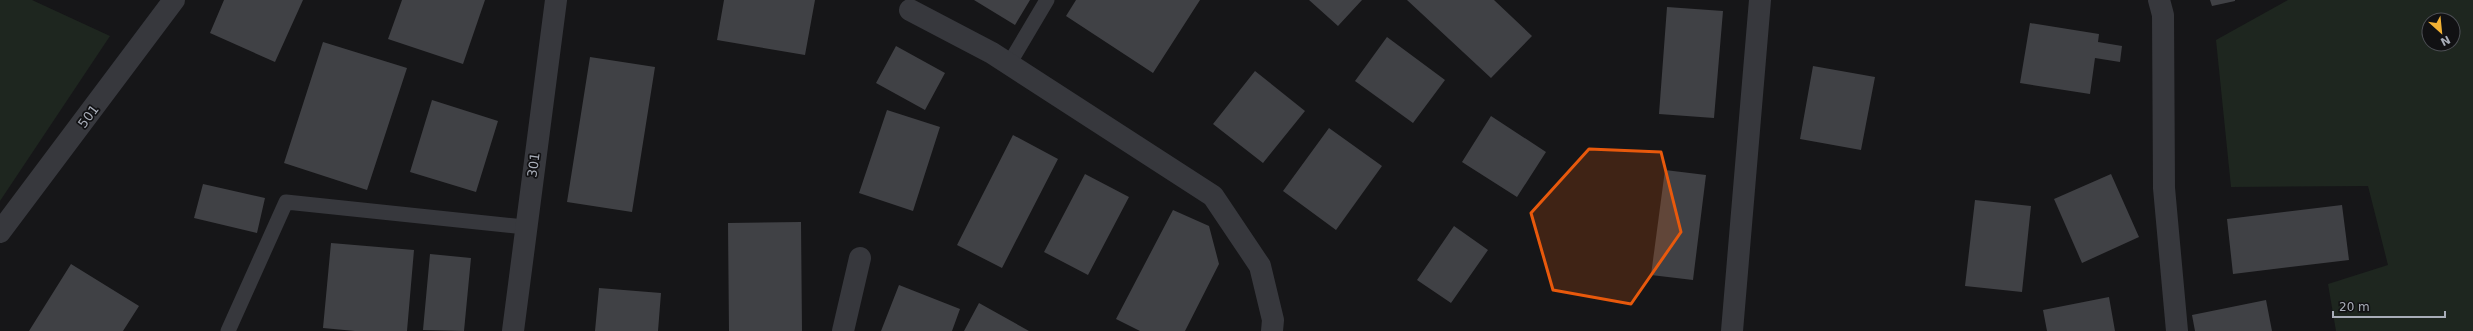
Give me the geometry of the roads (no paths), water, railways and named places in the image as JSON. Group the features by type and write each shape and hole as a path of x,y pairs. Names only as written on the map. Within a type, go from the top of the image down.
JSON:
{"street":[{"name":"501","path":"0,232 174,0"},
{"name":"301","path":"513,331 525,228 556,0"},
{"path":"1732,331 1760,0"},
{"path":"2159,0 2163,15 2164,188 2176,331"},
{"path":"910,10 1009,64 1213,196 1260,266 1273,320 1272,331"},
{"path":"843,331 860,258"}],"lane":[{"path":"1009,64 1048,0"},
{"path":"228,331 286,202 525,228"}]}
